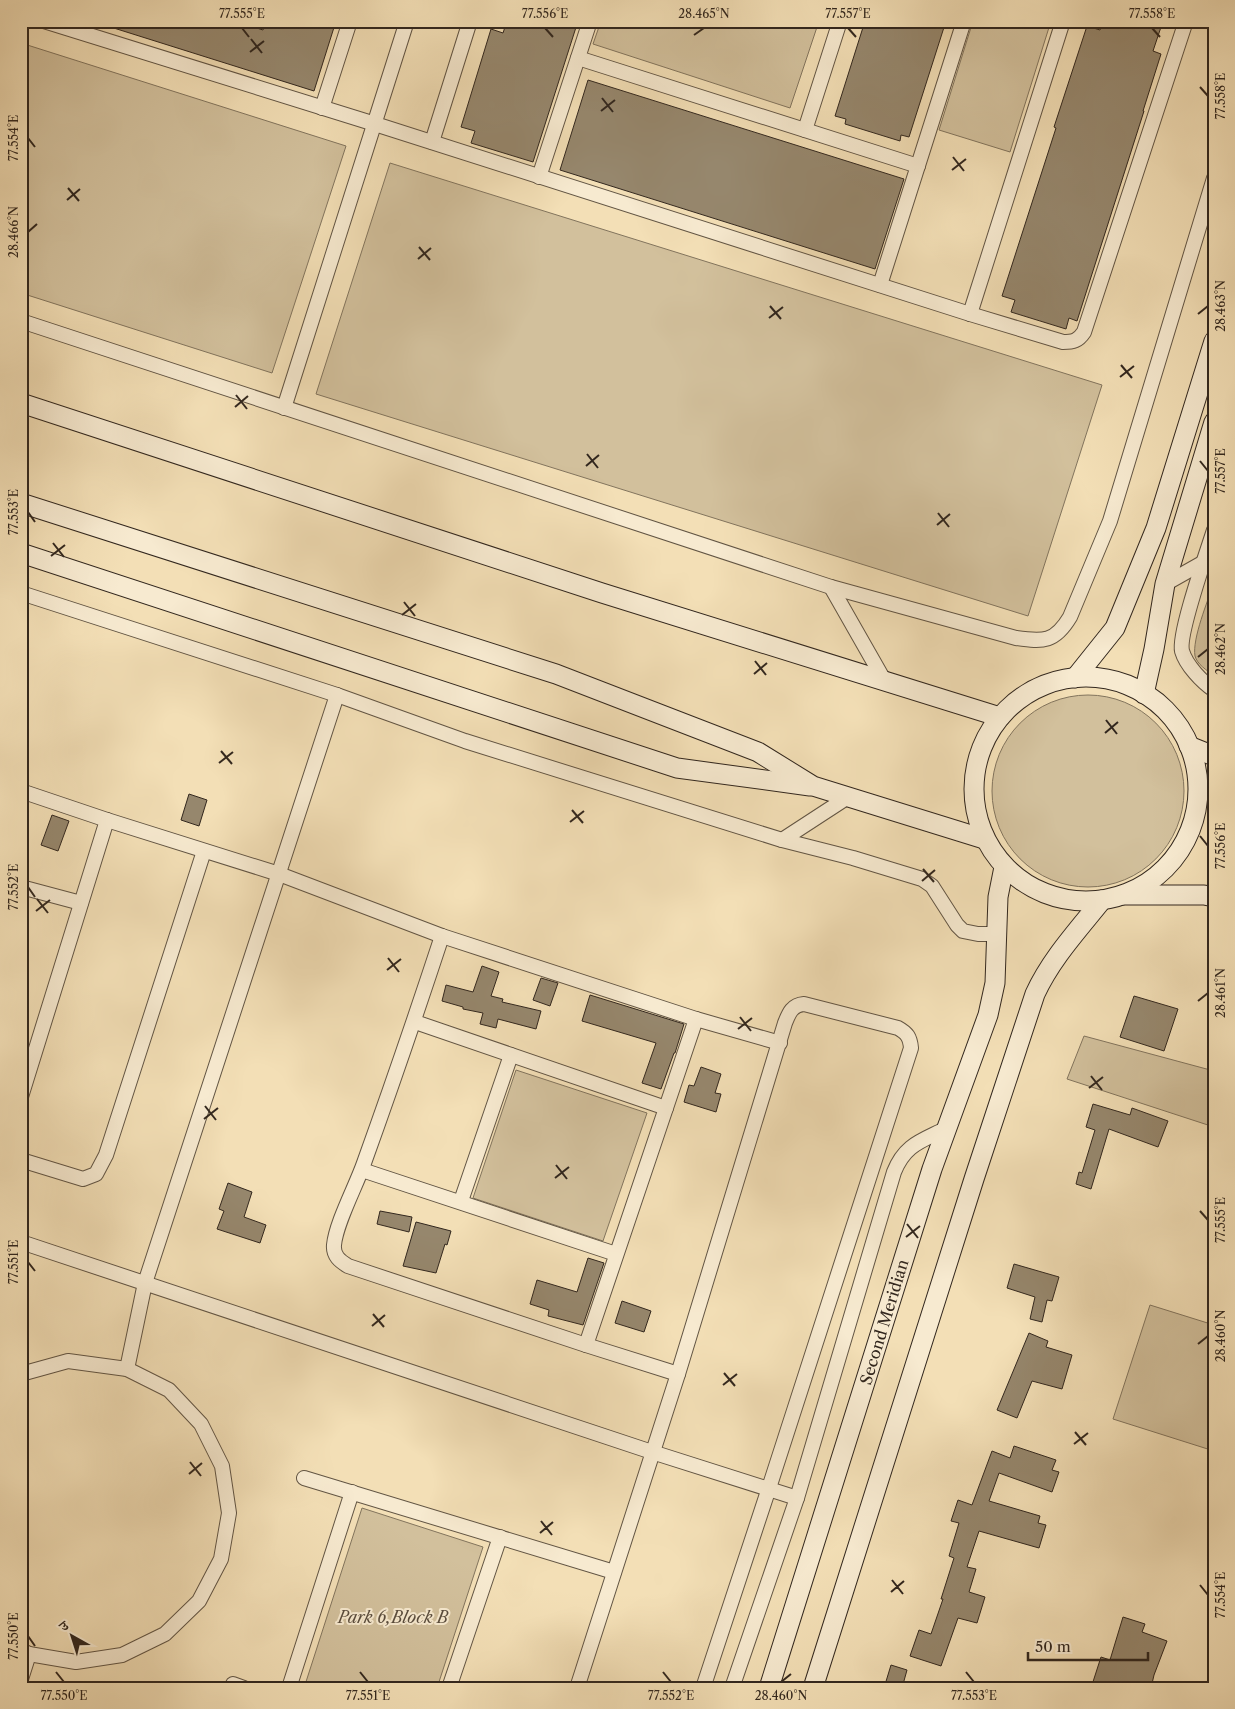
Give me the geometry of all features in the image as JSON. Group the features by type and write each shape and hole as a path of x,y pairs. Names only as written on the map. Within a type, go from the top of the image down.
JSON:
{"main road":[{"path":"1075,678 1115,628 1156,528 1214,341"},
{"path":"21,403 593,590 1000,717"},
{"path":"1144,694 1165,584 1214,422"},
{"path":"21,503 556,674 758,752 813,786"},
{"path":"21,553 677,768 813,786 984,839"},
{"path":"1121,896 1156,876 1178,850 1195,820 1200,790 1197,770 1189,746 1179,728 1162,707 1144,694 1116,681 1075,678 1049,684 1021,698 1000,717 984,742 973,783 975,811 984,839 995,857 1013,876 1040,893 1059,899 1088,902 1121,896 1204,895 1214,897"},
{"path":"1189,746 1214,756"},
{"name":"Second Meridian","path":"769,1688 932,1169 988,1015 993,996 998,897 1004,867"},
{"path":"813,1688 968,1197 1035,994 1054,960 1102,900"}],"street":[{"path":"44,21 1063,342 1072,342 1080,339 1084,332 1186,21"},
{"path":"322,108 350,21"},
{"path":"284,408 407,21"},
{"path":"432,142 470,21"},
{"path":"539,177 590,21"},
{"path":"805,130 840,21"},
{"path":"880,285 964,21"},
{"path":"970,314 1063,21"},
{"path":"578,58 918,166"},
{"path":"21,321 831,587 1033,641 1051,638 1062,630 1070,617 1110,521 1214,178"},
{"path":"1214,530 1184,627 1182,650 1193,671 1206,685 1214,690"},
{"path":"1165,584 1204,562"},
{"path":"831,587 884,680"},
{"path":"21,594 337,695 465,741 782,840 853,858 922,879 932,886 957,925 963,931 978,934 996,934"},
{"path":"127,1369 146,1282 337,695"},
{"path":"21,791 279,874 442,936 696,1019 780,1043"},
{"path":"782,840 848,796"},
{"path":"21,1097 25,1070 107,820"},
{"path":"21,1160 82,1179 96,1174 106,1155 204,850"},
{"path":"21,887 81,903"},
{"path":"442,936 362,1170 336,1236 334,1248 338,1260 348,1266 678,1374"},
{"path":"577,1688 678,1374 790,1011 797,1004 804,1004 898,1028 910,1038 911,1048 703,1688"},
{"path":"586,1345 696,1019"},
{"path":"414,1022 666,1108"},
{"path":"461,1201 511,1055"},
{"path":"732,1688 798,1498 899,1158 918,1143 947,1128"},
{"path":"362,1170 461,1201 616,1254"},
{"path":"21,1242 146,1282 652,1452 798,1498"},
{"path":"21,1374 68,1361 127,1369 168,1390 201,1424 222,1466 229,1513 221,1559 198,1601 165,1634 122,1655 76,1662 25,1652 21,1679"},
{"path":"304,1478 614,1572"},
{"path":"289,1688 352,1492"},
{"path":"449,1688 500,1537"}],"green space":[{"path":"601,21 819,21 790,108 593,44"},
{"path":"973,21 1051,21 1010,152 939,130"},
{"path":"21,43 346,146 272,373 21,293"},
{"path":"390,163 1102,385 1028,616 316,394"},
{"path":"1214,583 1214,675 1198,662 1195,656 1195,649 1201,620"},
{"path":"1088,695 1107,697 1125,702 1141,711 1156,723 1168,738 1177,754 1182,772 1184,791 1182,810 1177,828 1168,844 1156,859 1141,871 1125,880 1107,885 1088,887 1069,885 1051,880 1035,871 1020,859 1008,844 999,828 994,810 992,791 994,772 999,754 1008,738 1020,723 1035,711 1051,702 1069,697"},
{"path":"1084,1036 1214,1071 1214,1127 1067,1079"},
{"path":"516,1070 647,1113 603,1241 473,1198"},
{"path":"1150,1305 1214,1325 1214,1451 1113,1419"},
{"name":"Park 6,Block B","path":"362,1508 483,1547 437,1688 304,1688"}],"building":[{"path":"102,21 235,21 263,30 266,21 336,21 314,91 101,24"},
{"path":"507,21 578,21 533,162 471,143 475,131 461,127 491,29 503,33"},
{"path":"865,21 946,21 909,137 901,135 900,141 845,124 846,119 835,116"},
{"path":"1103,21 1163,21 1153,51 1161,54 1077,321 1069,318 1066,329 1011,312 1015,300 1002,296 1087,26 1100,30"},
{"path":"588,80 904,179 875,269 560,170"},
{"path":"189,794 207,800 199,826 181,820"},
{"path":"52,815 69,821 58,851 41,845"},
{"path":"482,966 499,972 491,996 503,999 502,1002 541,1011 536,1029 498,1019 496,1028 480,1024 483,1013 463,1009 463,1007 442,1001 446,985 473,992"},
{"path":"541,978 558,983 550,1006 533,1000"},
{"path":"590,995 684,1024 661,1089 642,1083 656,1043 582,1021"},
{"path":"1134,996 1178,1009 1164,1051 1120,1037"},
{"path":"701,1067 721,1074 715,1093 721,1094 716,1112 684,1102 689,1085 694,1086"},
{"path":"1093,1104 1130,1115 1132,1108 1168,1121 1158,1147 1109,1129 1091,1189 1076,1184 1079,1172 1082,1173 1095,1130 1086,1127"},
{"path":"228,1183 252,1192 244,1217 266,1225 260,1243 217,1229 224,1211 219,1209"},
{"path":"380,1211 412,1217 409,1232 377,1224"},
{"path":"416,1222 451,1231 436,1273 403,1266"},
{"path":"588,1258 604,1263 583,1325 548,1316 549,1310 530,1304 537,1280 577,1292"},
{"path":"1014,1264 1059,1277 1052,1301 1047,1300 1042,1322 1030,1319 1035,1297 1007,1288"},
{"path":"622,1301 651,1311 644,1332 615,1323"},
{"path":"1029,1333 1048,1341 1046,1347 1072,1355 1062,1389 1032,1381 1017,1418 997,1410"},
{"path":"1014,1446 1056,1460 1052,1470 1059,1472 1052,1492 999,1473 989,1501 1040,1516 1038,1523 1046,1525 1039,1548 979,1531 967,1567 976,1569 969,1592 985,1597 977,1623 958,1618 941,1666 910,1656 919,1630 931,1634 943,1599 941,1599 954,1558 949,1556 959,1523 951,1521 958,1500 972,1505 992,1451 1010,1458"},
{"path":"1123,1617 1145,1624 1142,1632 1167,1641 1151,1688 1091,1688 1101,1657 1110,1660"},
{"path":"891,1665 907,1670 902,1688 884,1688"}]}
